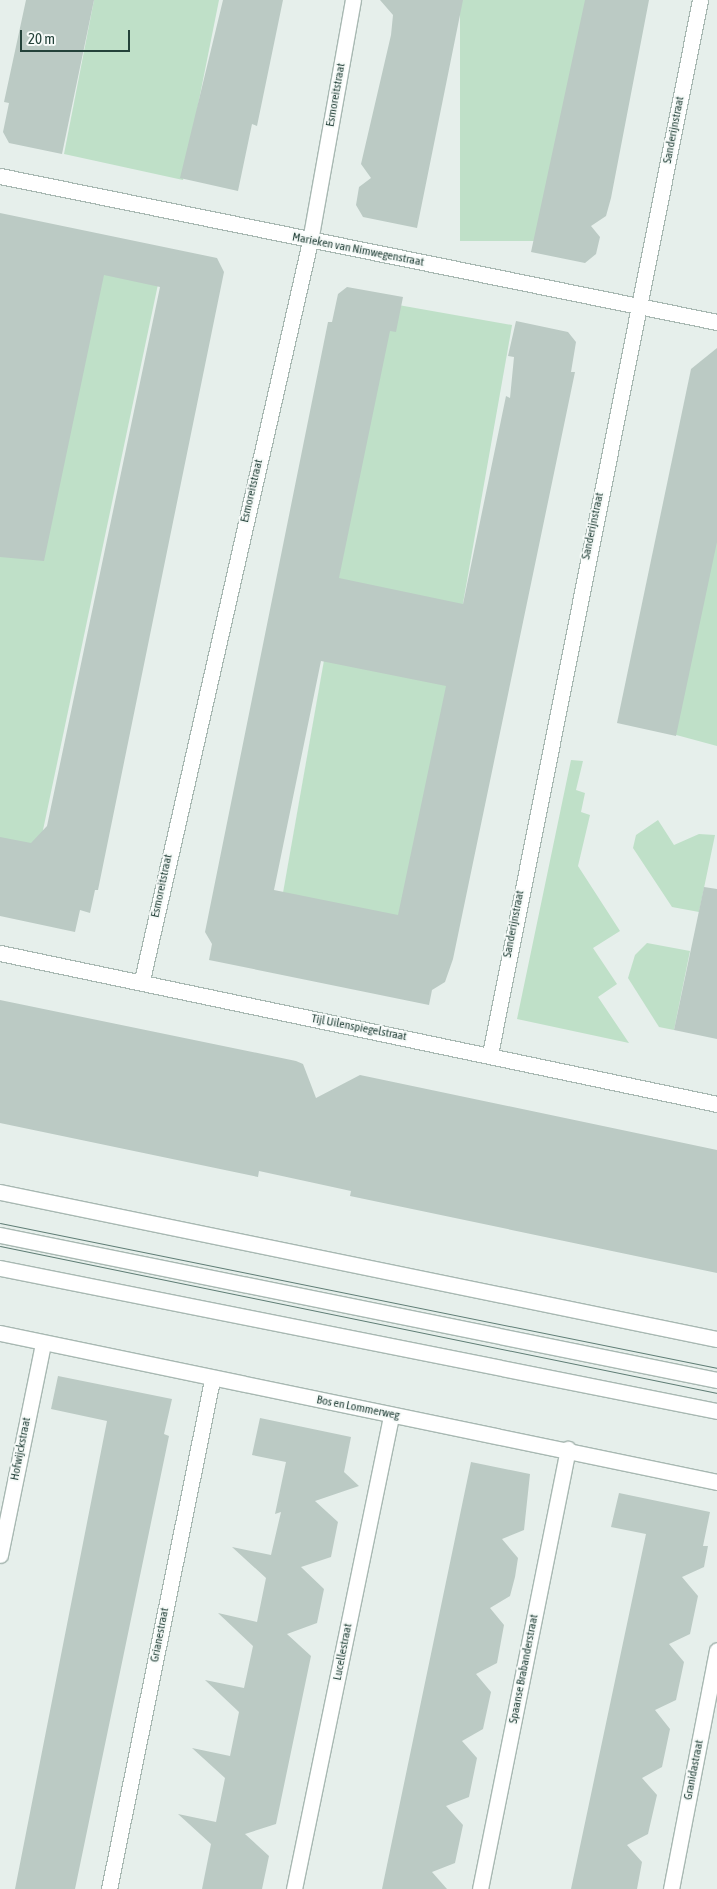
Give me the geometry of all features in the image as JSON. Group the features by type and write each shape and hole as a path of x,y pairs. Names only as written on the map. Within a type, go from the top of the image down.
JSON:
{"street":[{"name":"Esmoreitstraat","path":"142,980 310,241 353,0"},
{"name":"Sanderijnstraat","path":"490,1054 700,0"},
{"name":"Marieken van Nimwegenstraat","path":"0,176 310,241 717,322"},
{"name":"Tijl Uilenspiegelstraat","path":"0,954 142,980 717,1104"},
{"path":"0,1192 717,1339"},
{"path":"0,1235 717,1380"},
{"path":"0,1268 717,1411"},
{"name":"Bos en Lommerweg","path":"0,1334 212,1380 568,1450 717,1482"},
{"name":"Hofwijckstraat","path":"0,1555 42,1343"},
{"name":"Grianestraat","path":"109,1889 212,1380"},
{"name":"Lucellestraat","path":"294,1889 391,1415"},
{"name":"Spaanse Brabanderstraat","path":"480,1889 568,1450"},
{"name":"Granidastraat","path":"671,1889 717,1650"}],"green space":[{"path":"94,0 219,0 183,180 64,154"},
{"path":"460,0 590,0 590,241 460,241"},
{"path":"36,230 165,251 31,887 0,882 0,412"},
{"path":"387,303 512,325 399,967 274,945"},
{"path":"717,521 717,746 669,733"},
{"path":"571,760 583,761 576,790 585,793 581,812 590,815 578,866 620,931 593,948 617,984 598,997 629,1043 517,1019"},
{"path":"658,820 674,845 699,834 715,835 699,912 672,907 633,848 636,835"},
{"path":"647,943 690,951 674,1030 659,1027 628,978 635,955"}],"building":[{"path":"26,0 94,0 62,154 9,143 3,132 9,103 4,102"},
{"path":"223,0 283,0 257,126 252,124 238,191 180,178"},
{"path":"380,0 463,0 417,228 363,217 356,205 359,187 371,178 361,164 391,35 393,15"},
{"path":"585,0 649,0 611,198 606,216 591,226 600,237 596,254 585,263 531,252"},
{"path":"0,213 217,258 224,272 98,890 95,890 90,913 80,910 75,932 0,916 0,837 31,843 47,826 160,287 104,275 44,561 0,557"},
{"path":"347,287 403,297 396,332 390,331 339,578 463,604 506,396 510,398 514,357 508,356 516,321 568,332 576,342 571,372 575,372 453,959 445,982 432,990 429,1005 209,960 212,944 205,932 328,322 332,322 338,294","holes":["321,661 446,686 398,915 274,890"]},
{"path":"717,348 717,542 676,736 617,723 691,369"},
{"path":"704,887 717,889 717,1039 674,1030"},
{"path":"0,1000 296,1061 303,1064 316,1098 360,1075 717,1150 717,1273 350,1196 351,1191 259,1171 258,1177 0,1123"},
{"path":"58,1376 172,1399 164,1434 169,1436 75,1889 15,1889 107,1421 51,1409"},
{"path":"260,1418 351,1437 344,1472 359,1486 315,1501 338,1522 331,1557 301,1567 324,1589 317,1623 287,1634 311,1656 276,1824 245,1834 269,1856 262,1889 202,1889 211,1844 178,1814 216,1822 225,1778 192,1748 230,1756 239,1712 205,1680 244,1688 253,1646 218,1613 257,1622 266,1578 232,1547 271,1555 281,1512 275,1514 286,1462 252,1455"},
{"path":"471,1462 530,1474 524,1530 502,1539 518,1558 515,1577 510,1596 490,1608 504,1625 497,1663 476,1674 491,1692 483,1729 462,1741 477,1758 469,1797 446,1806 463,1825 455,1863 432,1872 447,1889 382,1889"},
{"path":"619,1493 710,1512 703,1546 708,1546 704,1567 682,1577 698,1596 690,1634 669,1644 684,1662 676,1700 655,1710 670,1729 662,1767 642,1778 657,1795 648,1834 627,1845 642,1862 637,1889 571,1889 646,1534 611,1527"}],"tram line":[{"path":"0,1223 717,1368"},
{"path":"0,1246 717,1393"}]}
